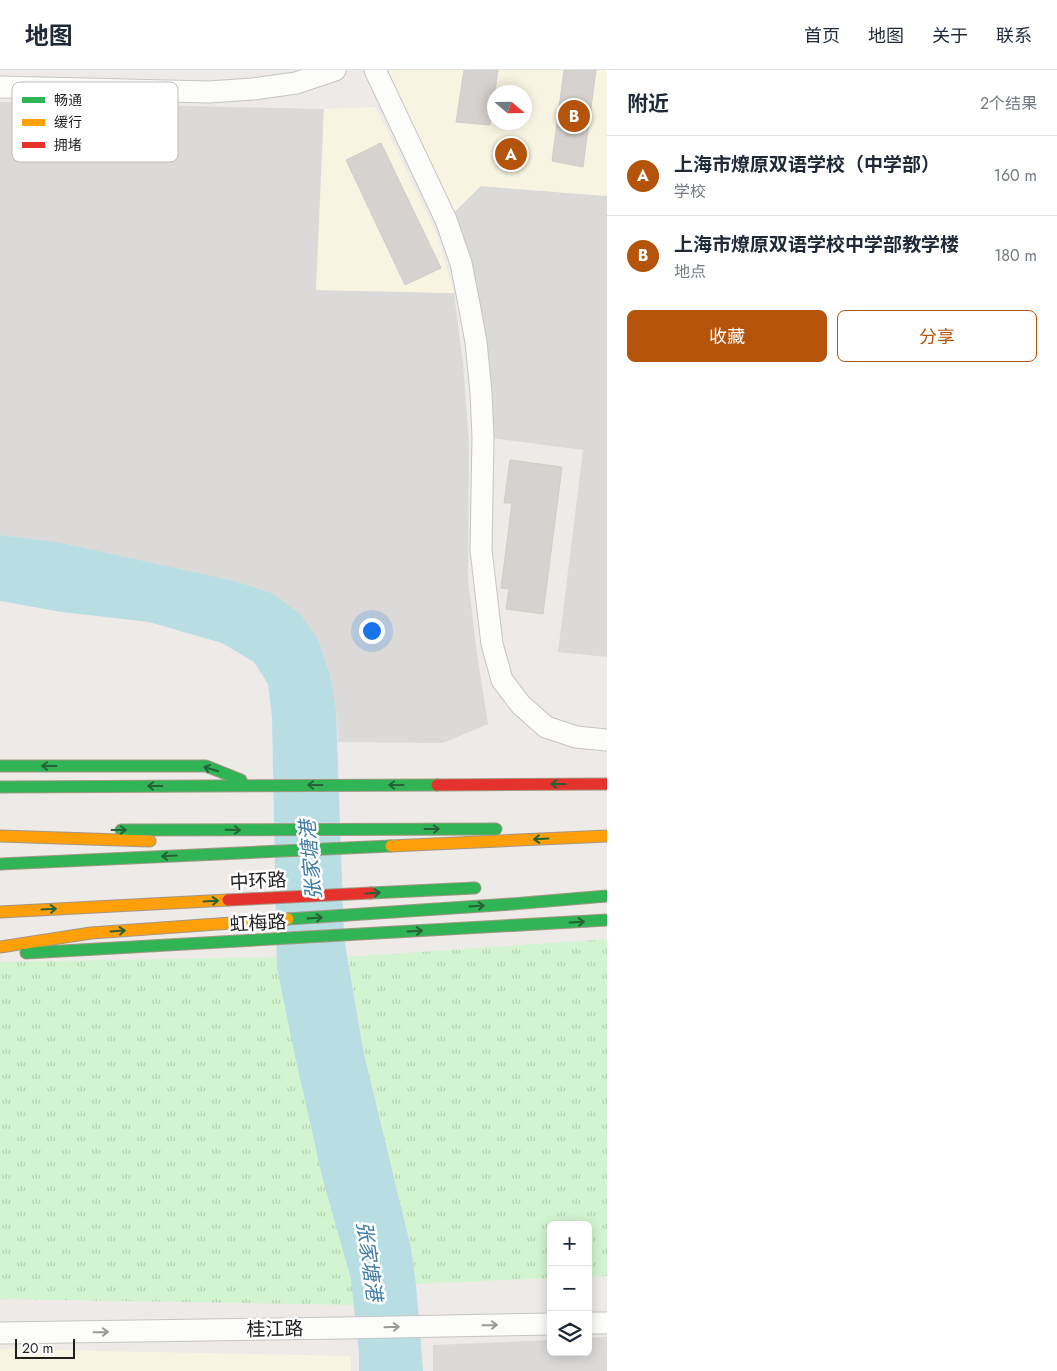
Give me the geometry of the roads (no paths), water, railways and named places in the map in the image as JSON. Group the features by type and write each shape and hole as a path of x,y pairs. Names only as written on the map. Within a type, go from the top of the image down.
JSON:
{"main road":[{"path":"0,766 206,766 257,785"},
{"path":"0,787 607,784"},
{"path":"0,830 607,829"},
{"path":"0,836 168,841"},
{"name":"中环路","path":"0,864 607,836"},
{"path":"218,843 357,847"},
{"name":"中环路","path":"0,912 488,887"},
{"path":"0,935 90,933 607,896"},
{"name":"虹梅路","path":"0,955 607,920"},
{"path":"0,947 90,933"}],"street":[{"path":"178,91 209,92 253,89 296,83 334,70"},
{"path":"375,70 446,220 460,263 469,304 476,342 481,393 483,437 481,550 492,644 502,680 521,705 546,727 576,736 607,740"},
{"path":"592,1323 607,1323"},
{"name":"桂江路","path":"0,1333 547,1324"}],"water":[{"name":"张家塘港","path":"0,535 58,542 235,581 272,593 301,615 319,641 330,675 336,708 344,938 364,1054 411,1248 423,1371 359,1371 351,1279 322,1176 277,968 272,717 268,684 254,662 222,643 149,622 62,612 0,601"}],"place":[{"name":"上海市燎原双语学校中学部教学楼","path":"574,116"},
{"name":"上海市燎原双语学校（中学部）","path":"511,154"}]}
